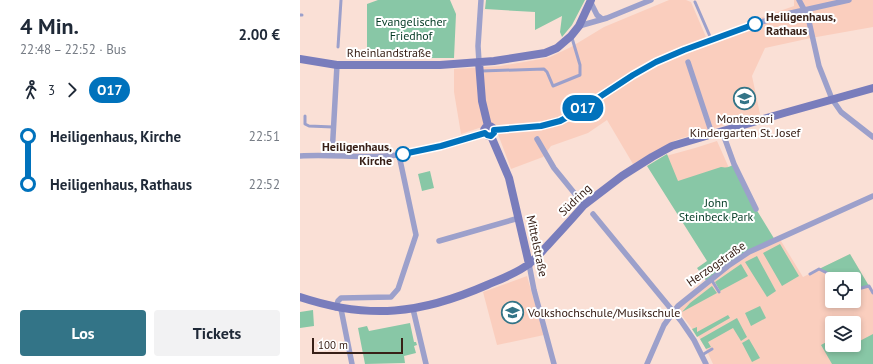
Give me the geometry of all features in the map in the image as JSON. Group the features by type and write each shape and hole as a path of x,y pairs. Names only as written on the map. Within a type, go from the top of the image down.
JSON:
{"street":[{"path":"479,62 478,46 481,0"},
{"path":"590,0 597,14 602,19"},
{"name":"Rheinlandstraße","path":"300,59 337,65 440,65 526,57 546,53 557,48 571,36 579,26 590,0"},
{"path":"579,26 602,19 628,7 651,0"},
{"path":"799,0 808,18 819,66 832,99 841,112 873,137"},
{"path":"300,156 386,156 441,146 490,131 541,126 560,121 656,62 755,24 804,10 849,0"},
{"name":"Mittelstraße","path":"479,62 482,101 490,131 507,172 529,264 535,304 554,364"},
{"path":"688,62 712,134"},
{"path":"332,155 337,65"},
{"name":"Südring","path":"300,297 338,308 375,311 413,309 459,297 506,277 529,264 584,205 622,176 672,146 873,88"},
{"path":"722,131 734,164 756,209"},
{"path":"537,139 554,168 584,205"},
{"path":"352,364 338,308 338,301 341,298 391,297 398,289 416,234 399,154"},
{"name":"Herzogstraße","path":"647,364 664,325 673,312 682,302 711,279 749,252 873,196"},
{"path":"593,214 673,312 684,319 691,329 706,364"},
{"path":"439,241 519,218"},
{"path":"413,309 426,364"}],"lane":[{"path":"338,47 341,0"},
{"path":"695,2 712,41"},
{"path":"479,71 544,69 547,72 553,86 580,75 580,65 571,36"},
{"path":"305,116 305,124 309,126 333,127"},
{"path":"810,274 820,269 826,272"},
{"path":"711,279 719,292"},
{"path":"861,288 869,286 873,293"},
{"path":"702,355 712,349"}],"shaded area":[{"path":"669,0 686,0 691,2 706,37 794,6 794,0 873,0 873,27 765,48 752,76 760,114 676,140 633,164 607,120 588,133 551,146 543,157 511,169 495,126 479,128 461,134 454,92 454,69 500,66 550,57 571,47 604,27"},
{"path":"717,141 729,168 676,183 666,156"},
{"path":"775,240 781,241 803,277 850,254 861,272 825,272 825,308 861,308 861,273 873,293 873,364 713,364 700,339 683,317 678,306 728,266"},
{"name":"Volkshochschule/Musikschule","path":"527,276 544,335 497,345 483,292"}],"green space":[{"name":"Evangelischer Friedhof","path":"378,0 450,0 456,14 454,58 367,58 367,4"},
{"path":"486,0 585,0 572,25 562,37 560,32 562,16 535,30 535,12 485,9"},
{"name":"John Steinbeck Park","path":"667,154 678,181 734,164 756,209 775,240 749,252 707,282 697,268 707,261 647,166"},
{"path":"430,171 434,188 422,191 418,174"},
{"path":"780,244 799,276 782,286 763,253"},
{"path":"850,254 861,272 825,273 819,269"},
{"path":"757,256 776,291 767,297 745,262"},
{"path":"741,264 748,276 720,291 715,282"},
{"path":"861,273 869,286 861,288"},
{"path":"712,286 717,293 682,312 690,303"},
{"path":"760,306 766,318 751,326 745,313"},
{"path":"313,310 314,326 300,328 300,312"},
{"path":"728,315 730,318 697,337 692,329 697,327 697,332"},
{"path":"737,318 747,337 741,341 733,328 708,342 711,347 706,349 700,339"},
{"path":"410,323 414,342 416,342 417,345 414,346 416,353 404,356 405,363 365,364 358,328 367,326 369,331"},
{"path":"873,334 873,364 832,364 825,352 861,352 861,340"},
{"path":"749,339 760,358 752,362 742,343"},
{"path":"825,343 825,352 821,345"}],"bus line":[{"name":"O17","path":"403,154 441,146 485,133 488,136 491,136 494,133 494,130 541,126 560,121 656,62 755,24"}],"place":[{"name":"Heiligenhaus, Rathaus","path":"755,24"},
{"name":"Montessori Kindergarten St. Josef","path":"745,98"},
{"name":"Heiligenhaus, Kirche","path":"403,154"},
{"name":"Volkshochschule/Musikschule","path":"513,313"}]}
